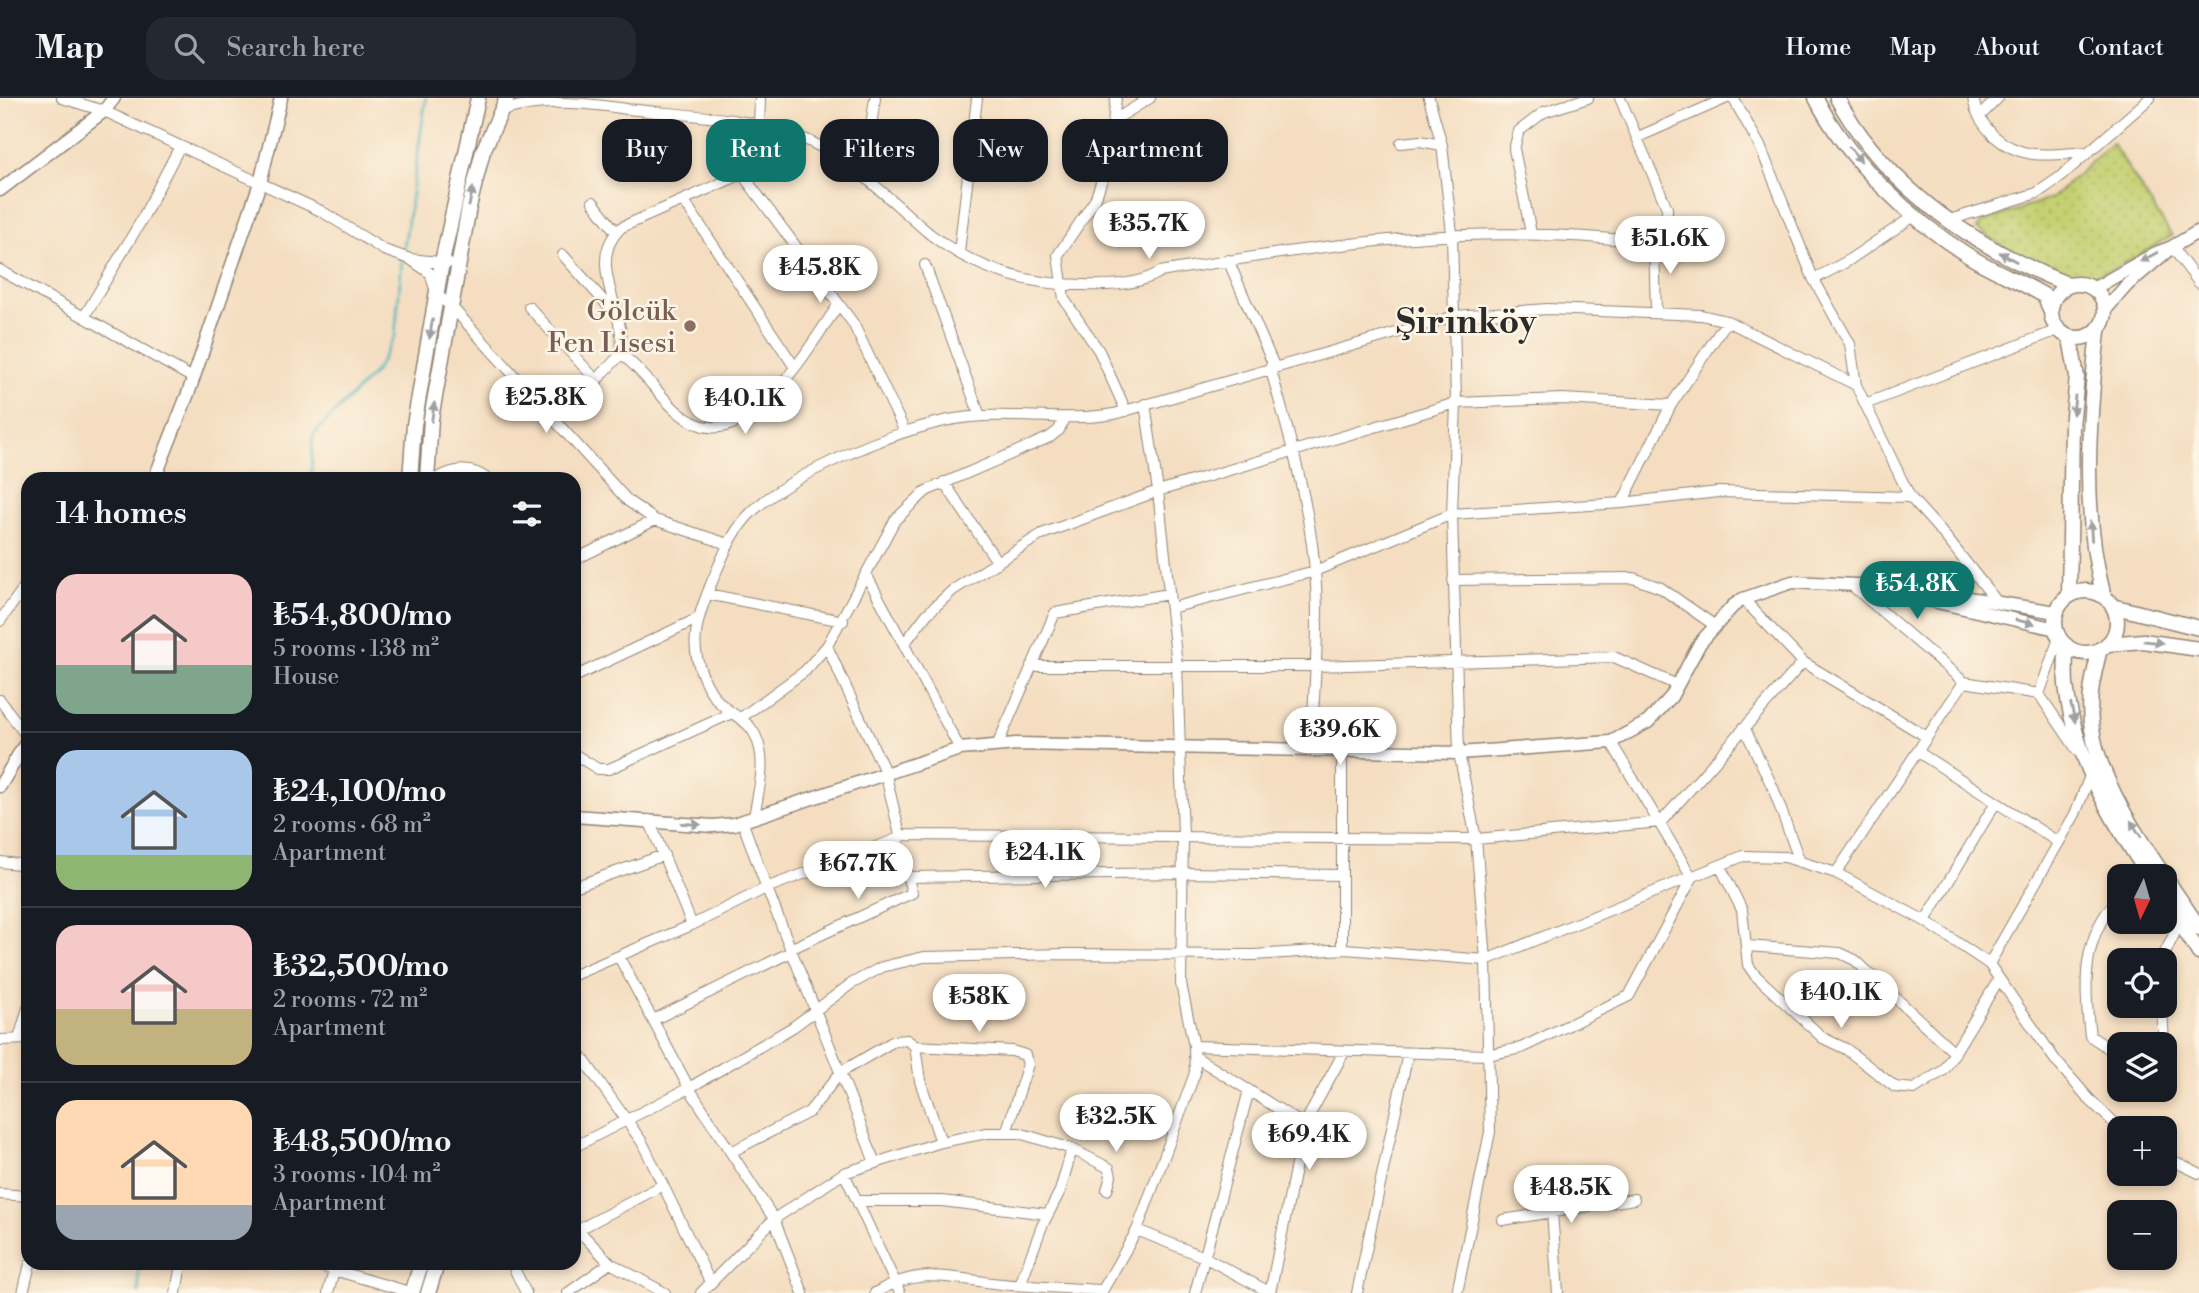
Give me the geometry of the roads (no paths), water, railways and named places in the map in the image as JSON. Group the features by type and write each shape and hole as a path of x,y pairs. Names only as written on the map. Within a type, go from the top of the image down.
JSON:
{"main road":[{"path":"1816,98 1841,137 1884,188 1934,234 1972,258 2045,296 2064,334 2077,377 2072,426 2069,596"},
{"path":"1837,98 1860,134 1887,166 1946,221 2031,270 2070,285 2086,285 2099,294 2105,310 2098,331 2092,402 2090,525 2093,557 2116,630 2104,646 2090,695 2096,751 2122,807 2199,928"},
{"path":"477,100 491,113 505,105"},
{"path":"411,472 414,425 442,262 477,100"},
{"path":"428,472 431,419 479,162 505,105"},
{"path":"2050,310 2056,295 2070,285"},
{"path":"2064,334 2085,338 2098,331"},
{"path":"2139,864 2114,823 2088,765 2066,685 2056,612 2069,596 2087,591 2141,616 2199,628"},
{"path":"2060,637 2082,652 2143,641 2199,649"},
{"path":"2177,917 2199,953"},
{"path":"413,1293 419,1270"},
{"path":"428,1293 435,1270"}],"street":[{"path":"62,98 104,111 321,211 371,243 395,254 410,259 458,263"},
{"path":"0,190 104,111 114,98"},
{"path":"157,472 193,378 260,183 281,98"},
{"path":"759,119 760,98"},
{"path":"872,119 875,98"},
{"path":"959,252 977,98"},
{"path":"1116,98 1116,119"},
{"path":"1116,119 1150,98"},
{"path":"1429,98 1443,145 1452,233 1456,402 1452,513 1459,753 1476,839 1486,960 1490,1132 1457,1293"},
{"path":"1531,233 1514,149 1519,131 1544,112 1588,98"},
{"path":"1620,98 1667,208 1667,228 1654,241 1656,312"},
{"path":"1638,137 1727,98"},
{"path":"1733,98 1760,146 1814,279 1850,344 1856,384 1910,497 1998,603"},
{"path":"1973,98 1986,129 2008,148 2047,157 2089,152"},
{"path":"1980,116 1998,98"},
{"path":"1946,221 2037,193 2150,98"},
{"path":"505,105 557,99 707,119"},
{"path":"1401,143 1420,141 1443,145"},
{"path":"84,317 141,221 180,146"},
{"path":"725,182 616,232 610,239 606,264 621,354 641,368 688,420 714,428 742,421 753,414 794,366 839,304"},
{"path":"748,182 852,323 905,432"},
{"path":"872,182 931,234 959,252 1012,278 1060,285 1094,286 1148,279 1160,272 1228,260 1384,238 1452,233 1531,233 1654,241"},
{"path":"1101,182 1095,200 1058,256 1060,285 1071,313 1099,351 1126,411"},
{"path":"684,201 794,366"},
{"path":"593,202 616,232"},
{"path":"1814,279 1846,262 1914,216"},
{"path":"2105,310 2127,285 2172,247 2199,231"},
{"path":"2172,247 2199,283"},
{"path":"2093,289 2156,253 2172,247"},
{"path":"563,255 616,316"},
{"path":"410,259 430,273 437,295 451,306 617,491 655,520 728,544"},
{"path":"1228,260 1272,366 1294,451 1315,570 1315,666 1311,750"},
{"path":"925,265 980,416"},
{"path":"0,270 193,378"},
{"path":"529,307 597,381"},
{"path":"875,1163 766,888 749,820 761,752 753,731 714,697 701,670 695,648 699,618 728,544 745,519 770,498 848,455 905,432 954,419 980,416 1096,417 1126,411 1272,366 1455,316 1547,309 1701,315 1727,321 1856,384"},
{"path":"1622,503 1671,405 1727,321"},
{"path":"1866,404 2064,334"},
{"path":"547,413 597,381 621,354"},
{"path":"904,644 927,614 953,590 1051,529 1158,491 1456,402 1563,399 1671,405"},
{"path":"876,1293 895,1281 935,1273 1003,1289 1020,1284 1101,1292 1137,1230 1195,1073 1194,1051 1181,984 1183,835 1177,665 1158,491 1145,404"},
{"path":"581,758 598,769 609,769 737,715 805,671 827,646 843,621 895,520 926,491 1050,437 1059,429 1064,418"},
{"path":"451,472 467,469 479,472"},
{"path":"944,482 998,563"},
{"path":"1171,608 1315,570 1452,513 1622,503 1718,492 1910,497"},
{"path":"581,557 655,520"},
{"path":"867,576 960,749"},
{"path":"1453,580 1633,578 1661,588 1714,625"},
{"path":"581,816 713,826 749,820 960,749 997,746 1459,753 1611,742 1648,722 1671,697 1694,653 1714,625 1743,599 1792,582 1900,587 2056,612"},
{"path":"1856,584 2060,637 2039,694"},
{"path":"1856,584 1964,682 2039,694 2088,765 2075,814 1989,964"},
{"path":"0,621 21,592"},
{"path":"707,594 843,621"},
{"path":"997,746 1055,613 1169,594"},
{"path":"1743,599 1803,662 1927,737"},
{"path":"581,674 699,618"},
{"path":"653,1020 912,893 886,772 827,646"},
{"path":"1031,666 1315,666 1614,657 1677,685"},
{"path":"581,972 692,925 766,888 898,837 1183,835 1476,839 1661,822 1803,662"},
{"path":"1836,873 1964,682"},
{"path":"0,700 21,729"},
{"path":"1744,727 1773,788 1800,862"},
{"path":"1611,742 1692,878"},
{"path":"1342,750 1342,949"},
{"path":"0,786 21,751"},
{"path":"1918,752 2058,842"},
{"path":"1925,921 1996,802"},
{"path":"649,820 692,925"},
{"path":"581,885 664,855"},
{"path":"581,1143 689,1088 882,967 924,957 1254,955 1342,949 1486,960 1743,856 1771,855 1836,873 1925,921 1989,964 2056,1061 2109,1116"},
{"path":"0,862 21,864"},
{"path":"1720,866 1742,910 1748,965 1755,975 1823,1038 1846,1049 1895,1087 1914,1089 1926,1084 1944,1070 1999,979"},
{"path":"908,877 1182,873 1342,876"},
{"path":"1194,1051 1487,1055 1521,1048 1629,996 1692,878"},
{"path":"2107,913 2092,943 2084,986 2090,1036 2107,1047"},
{"path":"2167,948 2180,922"},
{"path":"1746,946 1840,953 1855,960 1955,1053"},
{"path":"619,957 689,1088 774,1219 803,1293"},
{"path":"0,1040 21,1039"},
{"path":"731,1153 808,1112 841,1072 894,1041 907,1040 915,1046 1012,1051 1025,1055 1028,1064 1006,1133"},
{"path":"915,1046 920,1081 942,1142"},
{"path":"1194,1051 1304,1125"},
{"path":"1137,1230 1203,1257 1270,1293 1304,1125 1345,1052"},
{"path":"1357,1293 1408,1053"},
{"path":"581,1056 642,1142 710,1282"},
{"path":"1195,1293 1249,1090"},
{"path":"701,1293 774,1219 844,1173 942,1142 987,1133 1019,1133 1072,1149 1109,1168 1111,1176 1107,1190"},
{"path":"1020,1284 1047,1214 1060,1191 1072,1149"},
{"path":"2177,1163 2199,1173"},
{"path":"844,1173 900,1293"},
{"path":"581,1229 663,1185"},
{"path":"0,1194 21,1196"},
{"path":"1503,1220 1634,1199"},
{"path":"858,1201 942,1201 1047,1214"},
{"path":"1552,1212 1559,1293"},
{"path":"581,1237 610,1263 665,1293"},
{"path":"568,1293 610,1263"},
{"path":"23,1293 29,1270"},
{"path":"176,1293 180,1270"},
{"path":"328,1293 334,1270 413,1293"},
{"path":"517,1270 526,1293"}],"waterway":[{"path":"403,254 426,98"},
{"path":"311,472 313,435 375,372 395,336 402,260"},
{"path":"138,1270 139,1293"}],"place":[{"name":"Gölcük Fen Lisesi","path":"690,326"}],"district":[{"name":"Şirinköy","path":"1466,321"}]}
